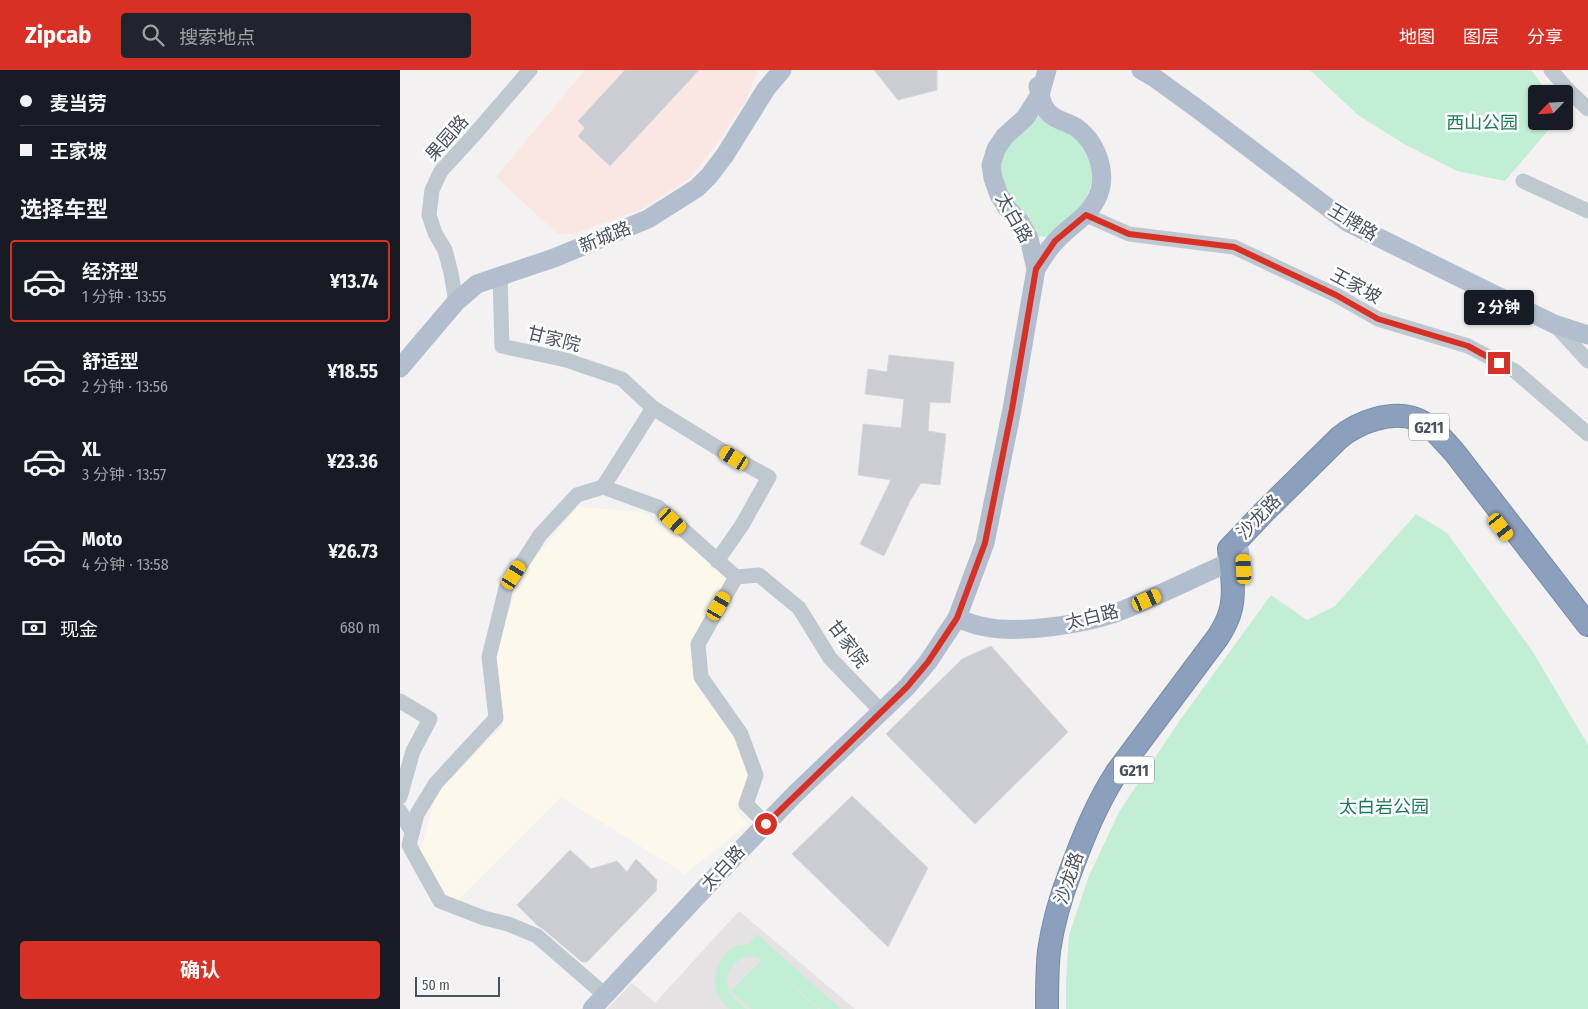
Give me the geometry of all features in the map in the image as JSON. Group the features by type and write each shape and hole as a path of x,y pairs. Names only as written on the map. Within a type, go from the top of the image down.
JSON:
{"highway":[{"name":"沙龙路","path":"1047,1009 1049,953 1059,902 1093,814 1102,796 1117,772 1218,637 1230,612 1234,553 1264,512 1349,429 1361,423 1384,417 1407,417 1416,419 1441,437 1455,452 1588,625"},
{"name":"沙龙路","path":"1234,553 1342,449 1370,434 1386,429 1414,432 1431,443 1455,467 1588,640"},
{"name":"沙龙路","path":"1058,1009 1064,926 1093,840 1123,785 1227,642 1242,612 1245,588 1234,553"}],"main road":[{"name":"新城路","path":"400,368 456,302 477,284 554,258 648,219 697,188 709,176 725,154 766,89 782,70"},
{"name":"太白路","path":"1035,70 1045,109 1051,115 1077,128 1091,142 1099,160 1101,180 1097,199 1086,215 1055,241 1036,269"},
{"name":"太白路","path":"592,1009 766,824 907,687 928,662 957,618 985,543 1012,409 1036,269 1029,238 1020,222 1007,208 999,195 993,178 992,165 996,149 1005,136 1025,118 1040,95 1046,70"},
{"name":"王牌路","path":"1142,70 1199,110 1347,222 1554,324 1588,335"},
{"name":"太白路","path":"957,618 987,628 1002,629 1045,627 1084,621 1117,612 1202,574 1234,553"},
{"path":"1202,574 1211,574 1221,580 1228,599 1230,612"}],"street":[{"name":"果园路","path":"456,302 451,273 444,250 435,233 429,215 432,190 441,171 530,70"},
{"path":"1555,72 1567,89 1588,108"},
{"path":"1523,181 1588,211"},
{"name":"王家坡","path":"1086,215 1129,234 1234,247 1336,295 1378,319 1468,346 1514,371 1588,434"},
{"name":"甘家院","path":"500,276 502,346 566,360 622,379 652,408 769,477 742,525 717,561"},
{"path":"1554,324 1588,361"},
{"path":"603,487 652,408"},
{"path":"605,995 537,936 508,924 484,918 440,902 408,845 417,814 436,783 496,718 489,657 506,588 540,535 577,495 603,487 658,507 736,577 698,644 701,678 741,734 756,775 746,804 766,824"},
{"name":"甘家院","path":"736,577 759,575 799,608 830,658 881,712"},
{"path":"400,701 430,719 413,751 400,797"},
{"path":"400,811 412,832"}],"shaded area":[{"path":"585,70 758,70 746,100 720,140 690,178 642,209 573,234 558,234 496,177"},
{"path":"578,507 643,512 697,551 728,580 692,645 695,683 733,736 748,778 736,810 748,824 685,874 561,797 452,906 420,853 436,794 503,726 495,650 523,572"},
{"path":"739,911 855,1009 607,1009 632,983 655,1003"}],"green space":[{"name":"西山公园","path":"1310,70 1531,70 1542,85 1528,85 1528,130 1548,130 1505,181 1457,171 1404,144 1358,115"},
{"path":"1042,116 1087,145 1095,172 1086,200 1066,222 1048,237 1036,236 1002,190 1000,148 1027,119"},
{"name":"太白岩公园","path":"1416,514 1447,533 1533,652 1588,745 1588,1009 1066,1009 1069,935 1089,876 1119,812 1180,720 1271,595 1307,620 1335,606"},
{"path":"757,934 841,1009 820,1009 766,962 818,1009 751,1009 731,991 762,960 748,956 736,962 727,981 731,994 746,1009 729,1009 720,998 716,988 715,974 722,958 730,950 738,945 749,944"}],"building":[{"path":"625,70 699,70 610,166 578,136 585,128 578,121"},
{"path":"874,70 937,70 937,90 898,100"},
{"path":"889,355 954,362 950,403 930,402 928,431 946,434 940,485 921,483 910,501 884,556 860,544 891,480 858,475 863,424 901,428 904,399 865,394 868,369 887,372"},
{"path":"991,646 1068,732 975,824 886,734 962,659"},
{"path":"852,796 928,868 888,947 792,854"},
{"path":"570,850 591,869 617,861 627,872 636,859 657,880 656,891 587,962 582,962 538,926 517,905"}],"route":[{"path":"766,824 907,687 928,662 957,618 985,543 1012,409 1036,269 1055,241 1086,215 1129,234 1234,247 1336,295 1378,319 1468,346 1499,363"}]}
